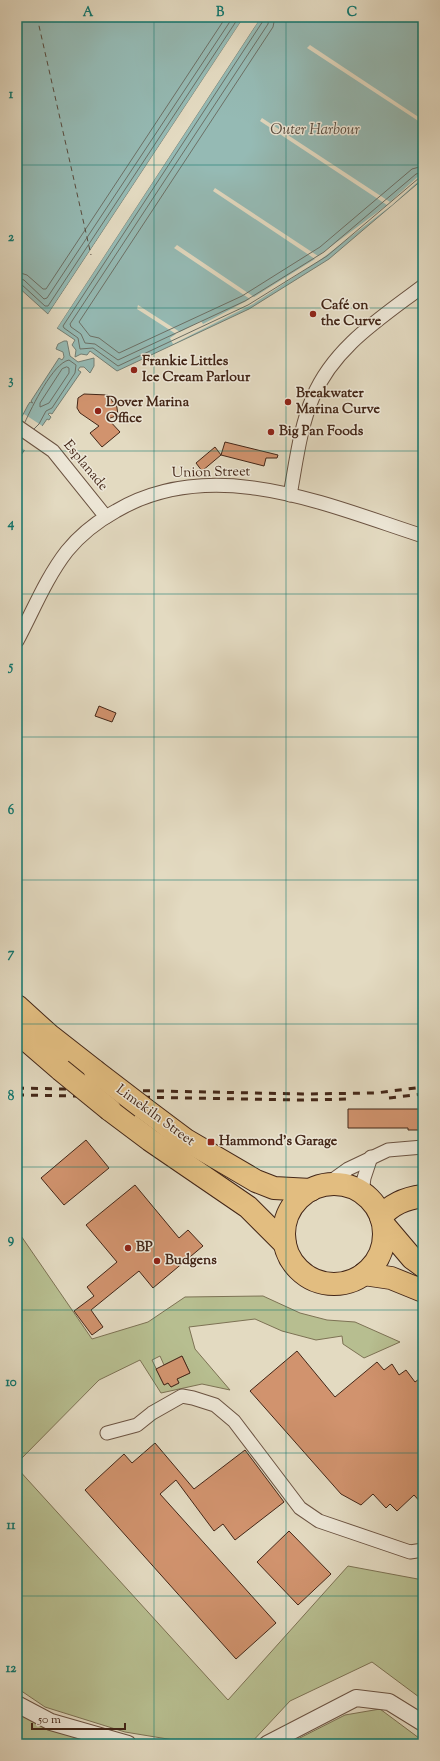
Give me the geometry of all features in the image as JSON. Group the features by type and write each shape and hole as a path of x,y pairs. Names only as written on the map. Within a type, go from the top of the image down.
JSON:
{"highway":[{"name":"Limekiln Street","path":"17,1006 95,1071 186,1140 256,1181 274,1188 319,1187"},
{"name":"Limekiln Street","path":"17,1032 110,1110 150,1140 248,1207 285,1244"},
{"path":"413,1197 387,1210 383,1221 384,1236 379,1258 364,1274 355,1280 334,1284 314,1280 297,1267 285,1244 285,1230 288,1217 297,1201 319,1187 345,1185 363,1193 371,1200 383,1221 412,1258 423,1266"},
{"path":"363,1193 413,1197"},
{"path":"364,1274 391,1278 423,1291"}],"street":[{"path":"290,495 305,422 312,397 325,373 340,353 365,330 423,286"},
{"name":"Esplanade","path":"17,426 53,451 106,517"},
{"name":"Union Street","path":"17,641 67,551 80,537 106,517 141,498 178,488 239,486 290,495 423,536"},
{"path":"319,1187 348,1169 388,1150 423,1147"},
{"path":"363,1193 364,1178 371,1157"},
{"path":"107,1433 137,1425 152,1413 182,1396 215,1405 234,1421 300,1508 319,1521 410,1552 423,1550"},
{"path":"267,1744 356,1698 389,1702 423,1723"},
{"path":"17,1704 51,1722 128,1744"}],"green space":[{"path":"17,1230 92,1339 148,1322 185,1297 263,1296 300,1313 327,1320 355,1322 400,1342 364,1358 343,1344 342,1336 316,1340 282,1331 255,1319 189,1327 195,1349 230,1390 202,1384 161,1393 140,1360 99,1380 17,1463","holes":["160,1356 164,1365 182,1356 190,1373 177,1379 179,1383 171,1387 168,1383 164,1385 152,1360"]},
{"path":"17,1468 228,1700 348,1566 423,1580 423,1700 372,1662 290,1701 250,1744 192,1743 125,1732 45,1707 17,1688"},
{"path":"380,1709 423,1741 423,1744 288,1744 345,1715"},
{"path":"17,1714 91,1744 17,1744"}],"water":[{"path":"17,17 244,17 48,314 17,286"},
{"name":"Outer Harbour","path":"261,17 423,17 423,179 329,259 249,309 117,371 90,351 87,355 81,354 75,357 76,350 72,345 75,340 57,328"},
{"path":"67,341 70,356 78,362 94,358 94,366 90,373 84,367 80,367 78,370 81,372 52,414 48,414 51,417 49,420 47,419 39,429 17,461 17,426 28,405 30,402 33,403 31,401 59,358 62,360 64,357 63,352 56,349 58,344"}],"pier":[{"path":"244,17 245,18 47,316"},
{"path":"259,17 261,17 57,328 55,327"},
{"path":"310,45 423,120 423,124 307,48"},
{"path":"262,118 390,202 423,172 423,177 392,205 320,260 253,304 173,344 170,338 176,334 137,309 138,305 180,332 201,321 203,324 250,299 174,248 177,245 254,297 315,259 213,191 215,188 318,256 387,205 260,121"},
{"path":"24,414 44,427 39,431 26,451 17,445 17,425"}],"building":[{"name":"Dover Marina Office","path":"84,394 108,395 113,402 116,401 118,415 108,419 120,432 102,447 90,433 99,426 80,413 77,408 78,398"},
{"path":"225,442 278,455 277,458 266,458 264,466 221,455"},
{"path":"215,447 221,455 202,471 196,463"},
{"path":"99,706 116,713 112,722 95,716"},
{"path":"348,1109 423,1109 423,1130 408,1130 408,1128 348,1128"},
{"path":"86,1140 109,1168 64,1205 41,1178"},
{"name":"BP","path":"135,1185 179,1238 188,1230 203,1246 153,1288 139,1271 91,1310 103,1327 92,1335 74,1311 94,1296 87,1287 117,1262 86,1225"},
{"path":"297,1351 335,1397 377,1362 384,1370 392,1364 399,1375 406,1370 415,1382 423,1376 423,1505 414,1495 397,1511 390,1504 386,1508 373,1494 361,1505 341,1494 250,1391"},
{"path":"182,1356 190,1373 177,1379 179,1383 171,1387 168,1383 164,1385 156,1369"},
{"path":"155,1443 194,1489 245,1450 284,1502 235,1540 223,1524 214,1531 176,1480 160,1494 276,1623 236,1659 85,1490 124,1454 132,1463"},
{"path":"289,1531 331,1574 298,1605 257,1562"}],"ferry route":[{"path":"37,17 91,255"}],"railway":[{"path":"17,1088 303,1094 376,1093 423,1087"},
{"path":"389,1098 423,1094"},
{"path":"17,1095 303,1100 351,1099"}],"place":[{"name":"Café on the Curve","path":"313,314"},
{"name":"Frankie Littles Ice Cream Parlour","path":"134,370"},
{"name":"Breakwater Marina Curve","path":"288,402"},
{"name":"Dover Marina Office","path":"98,411"},
{"name":"Big Pan Foods","path":"271,432"},
{"name":"Hammond's Garage","path":"211,1142"},
{"name":"BP","path":"128,1248"},
{"name":"Budgens","path":"157,1261"}]}
